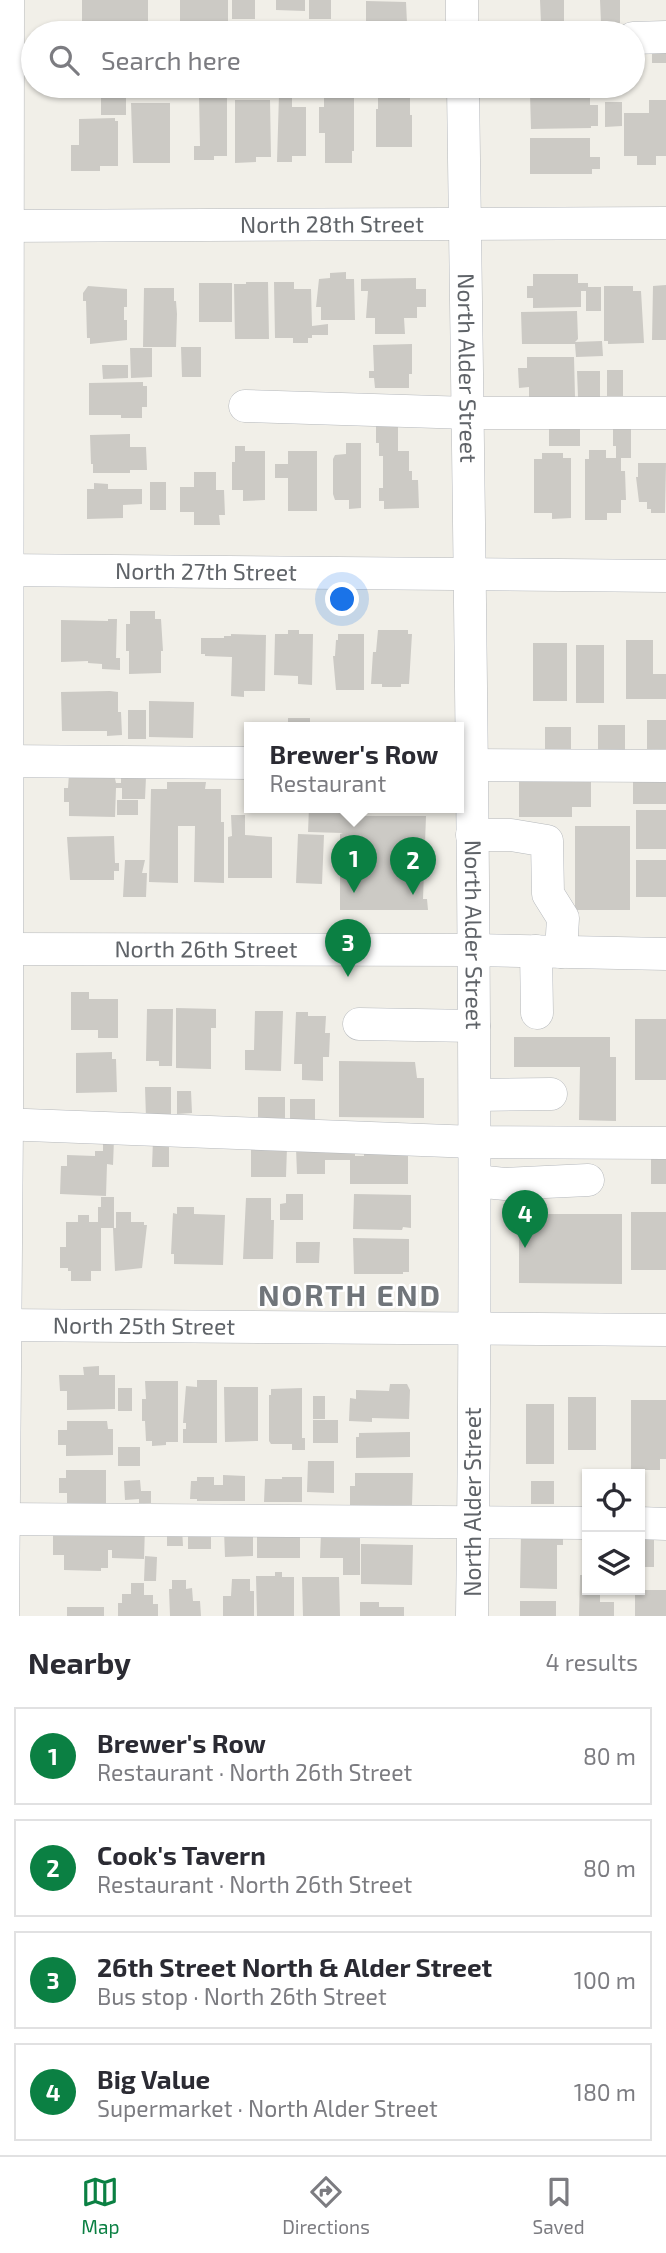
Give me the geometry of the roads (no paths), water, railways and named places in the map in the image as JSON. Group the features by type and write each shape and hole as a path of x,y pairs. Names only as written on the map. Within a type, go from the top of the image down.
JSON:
{"street":[{"path":"3,1616 4,225 14,40 8,0"},
{"path":"462,0 462,21"},
{"path":"645,37 666,37"},
{"name":"North Alder Street","path":"463,98 470,575 465,765 472,835 475,1096 472,1616"},
{"name":"North 28th Street","path":"4,225 666,223"},
{"path":"245,406 468,413 666,413"},
{"name":"North 27th Street","path":"4,570 666,576"},
{"path":"3,761 244,763"},
{"path":"465,765 666,766"},
{"path":"472,835 511,835 547,841 548,894 563,918 548,952 537,1013"},
{"name":"North 26th Street","path":"3,949 473,950 666,954"},
{"path":"359,1024 474,1026"},
{"path":"475,1096 551,1094"},
{"path":"4,1124 475,1142 666,1143"},
{"path":"475,1181 505,1184 588,1180"},
{"name":"North 25th Street","path":"2,1325 666,1330"},
{"path":"2,1520 582,1523"},
{"path":"645,1523 666,1524"}],"place":[{"name":"Brewer's Row","path":"354,893"},
{"name":"Cook's Tavern","path":"413,895"},
{"name":"26th Street North & Alder Street","path":"348,977"},
{"name":"Big Value","path":"525,1248"}],"district":[{"name":"NORTH END","path":"350,1296"}]}
